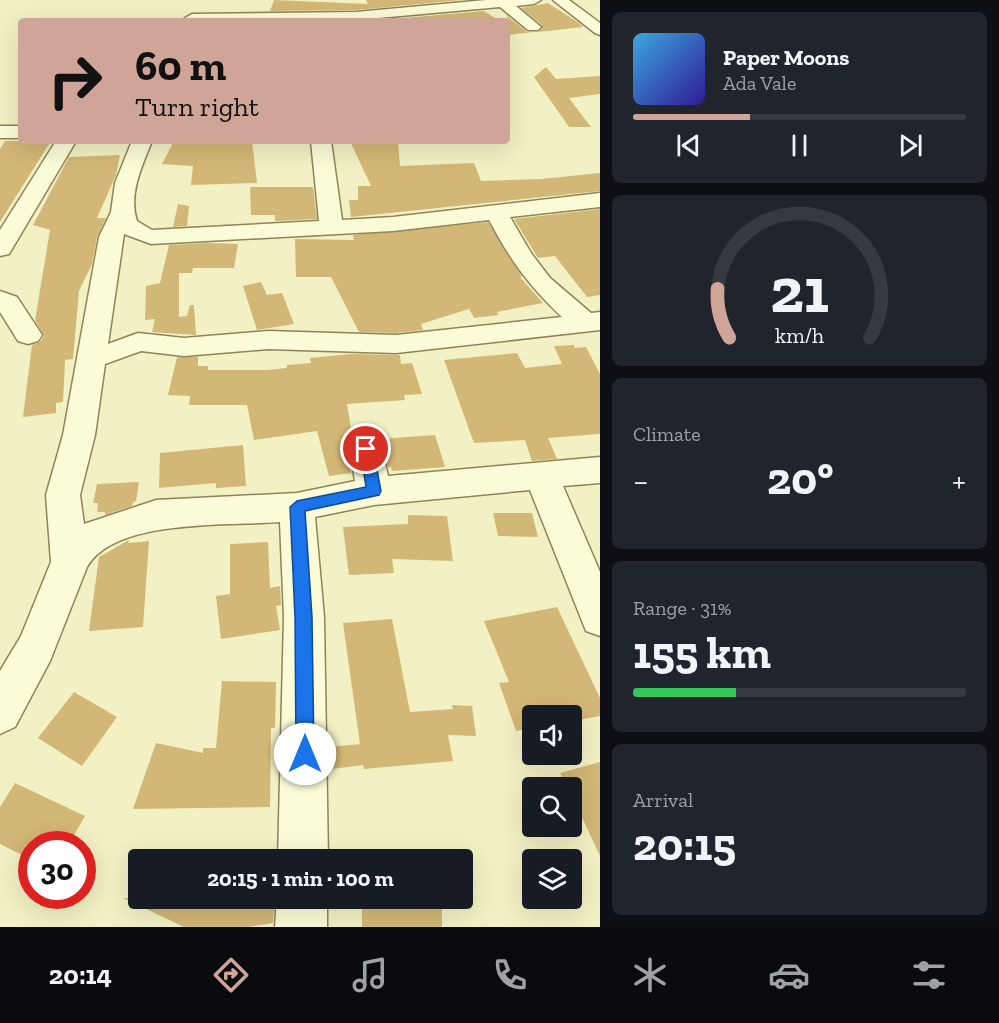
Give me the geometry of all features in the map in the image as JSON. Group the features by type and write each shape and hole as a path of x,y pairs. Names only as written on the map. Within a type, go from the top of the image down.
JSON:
{"street":[{"path":"192,18 210,0"},
{"path":"354,0 356,16"},
{"path":"321,18 405,17 534,0"},
{"path":"560,0 600,30"},
{"path":"504,3 533,27"},
{"path":"0,132 18,132"},
{"path":"0,249 64,144"},
{"path":"70,563 63,495 79,435 111,237 123,212 129,175 141,144"},
{"path":"321,144 331,226"},
{"path":"123,212 126,225 137,235 152,237 393,224 600,200"},
{"path":"496,212 520,255 541,284 592,321"},
{"path":"0,299 8,303 28,335"},
{"path":"91,355 110,354 138,342 184,347 268,340 396,344 592,321"},
{"path":"366,449 374,491"},
{"path":"0,712 36,648 72,556 82,544 96,535 156,514 233,512 297,507 374,491 600,470"},
{"path":"541,474 600,618"},
{"path":"63,495 94,523 112,530"},
{"path":"297,507 304,617 303,849"},
{"path":"301,927 302,909"}],"building":[{"path":"274,0 368,4 366,0 462,0 356,10 270,11"},
{"path":"548,3 583,27 539,32 542,25 521,8"},
{"path":"484,11 495,18 404,18"},
{"path":"510,18 527,32 534,32 510,35"},
{"path":"546,67 556,79 600,76 600,94 569,98 591,127 569,127 534,77"},
{"path":"5,141 18,141 18,144 49,144 0,222 0,149"},
{"path":"172,144 252,144 257,183 191,185 193,166 162,164"},
{"path":"351,144 398,144 400,166 474,163 481,181 541,179 600,173 600,191 351,217 349,200 358,200 358,186 371,186"},
{"path":"120,155 116,175 97,218 106,218 97,237 92,264 79,291 73,359 65,360 63,402 56,403 56,413 23,417 32,345 40,342 44,336 35,320 50,230 33,225 69,157"},
{"path":"250,187 313,187 317,219 275,221 275,215 251,215"},
{"path":"178,204 189,206 187,226 173,227"},
{"path":"600,209 600,295 587,297 555,256 538,258 514,219"},
{"path":"488,222 522,277 520,277 543,303 497,312 498,315 474,318 469,309 421,324 423,330 396,333 359,332 331,277 296,277 295,239 354,240 353,235"},
{"path":"238,244 234,268 193,268 192,273 179,273 179,317 187,316 190,305 194,305 196,335 152,332 155,319 145,320 146,286 160,283 169,245"},
{"path":"261,282 267,295 282,293 294,324 257,330 243,286"},
{"path":"574,345 575,348 586,347 600,374 600,434 548,438 557,459 532,461 525,440 474,443 444,360 517,353 525,368 562,364 554,346"},
{"path":"351,354 400,355 401,364 412,363 422,394 404,395 405,400 347,404 353,440 348,449 351,473 329,476 317,431 254,440 247,405 189,405 190,396 168,395 177,357 198,357 198,366 208,366 208,370 268,370 287,368 287,365 311,363 310,358"},
{"path":"435,435 445,467 392,471 391,467 388,467 379,439"},
{"path":"243,445 246,486 216,488 216,483 159,488 160,453"},
{"path":"139,482 136,501 132,506 105,515 105,512 97,512 98,503 93,503 97,484"},
{"path":"493,513 532,513 538,537 498,536"},
{"path":"408,515 447,516 453,561 392,559 394,573 349,575 343,527 408,524"},
{"path":"129,540 128,543 149,541 143,627 89,631 99,557"},
{"path":"268,542 270,588 280,586 281,605 276,606 280,630 221,639 216,596 230,594 230,544"},
{"path":"557,607 600,698 600,716 582,719 582,705 522,705 522,730 516,731 499,683 509,682 484,621"},
{"path":"392,619 410,712 453,709 452,705 472,706 476,736 448,735 453,761 364,769 363,765 332,769 330,747 360,744 343,623"},
{"path":"222,681 276,682 275,728 271,728 270,807 133,809 156,743 203,753 203,748 216,748"},
{"path":"74,692 117,717 82,766 38,738"},
{"path":"600,762 600,856 582,817 582,777 562,777 560,773"},
{"path":"15,783 85,816 76,831 18,831 18,853 0,844 0,807"},
{"path":"146,909 274,909 273,923 248,927 184,927"},
{"path":"362,909 442,909 442,927 362,927"}],"route":[{"path":"305,754 304,617 297,507 374,491 366,449"}]}
